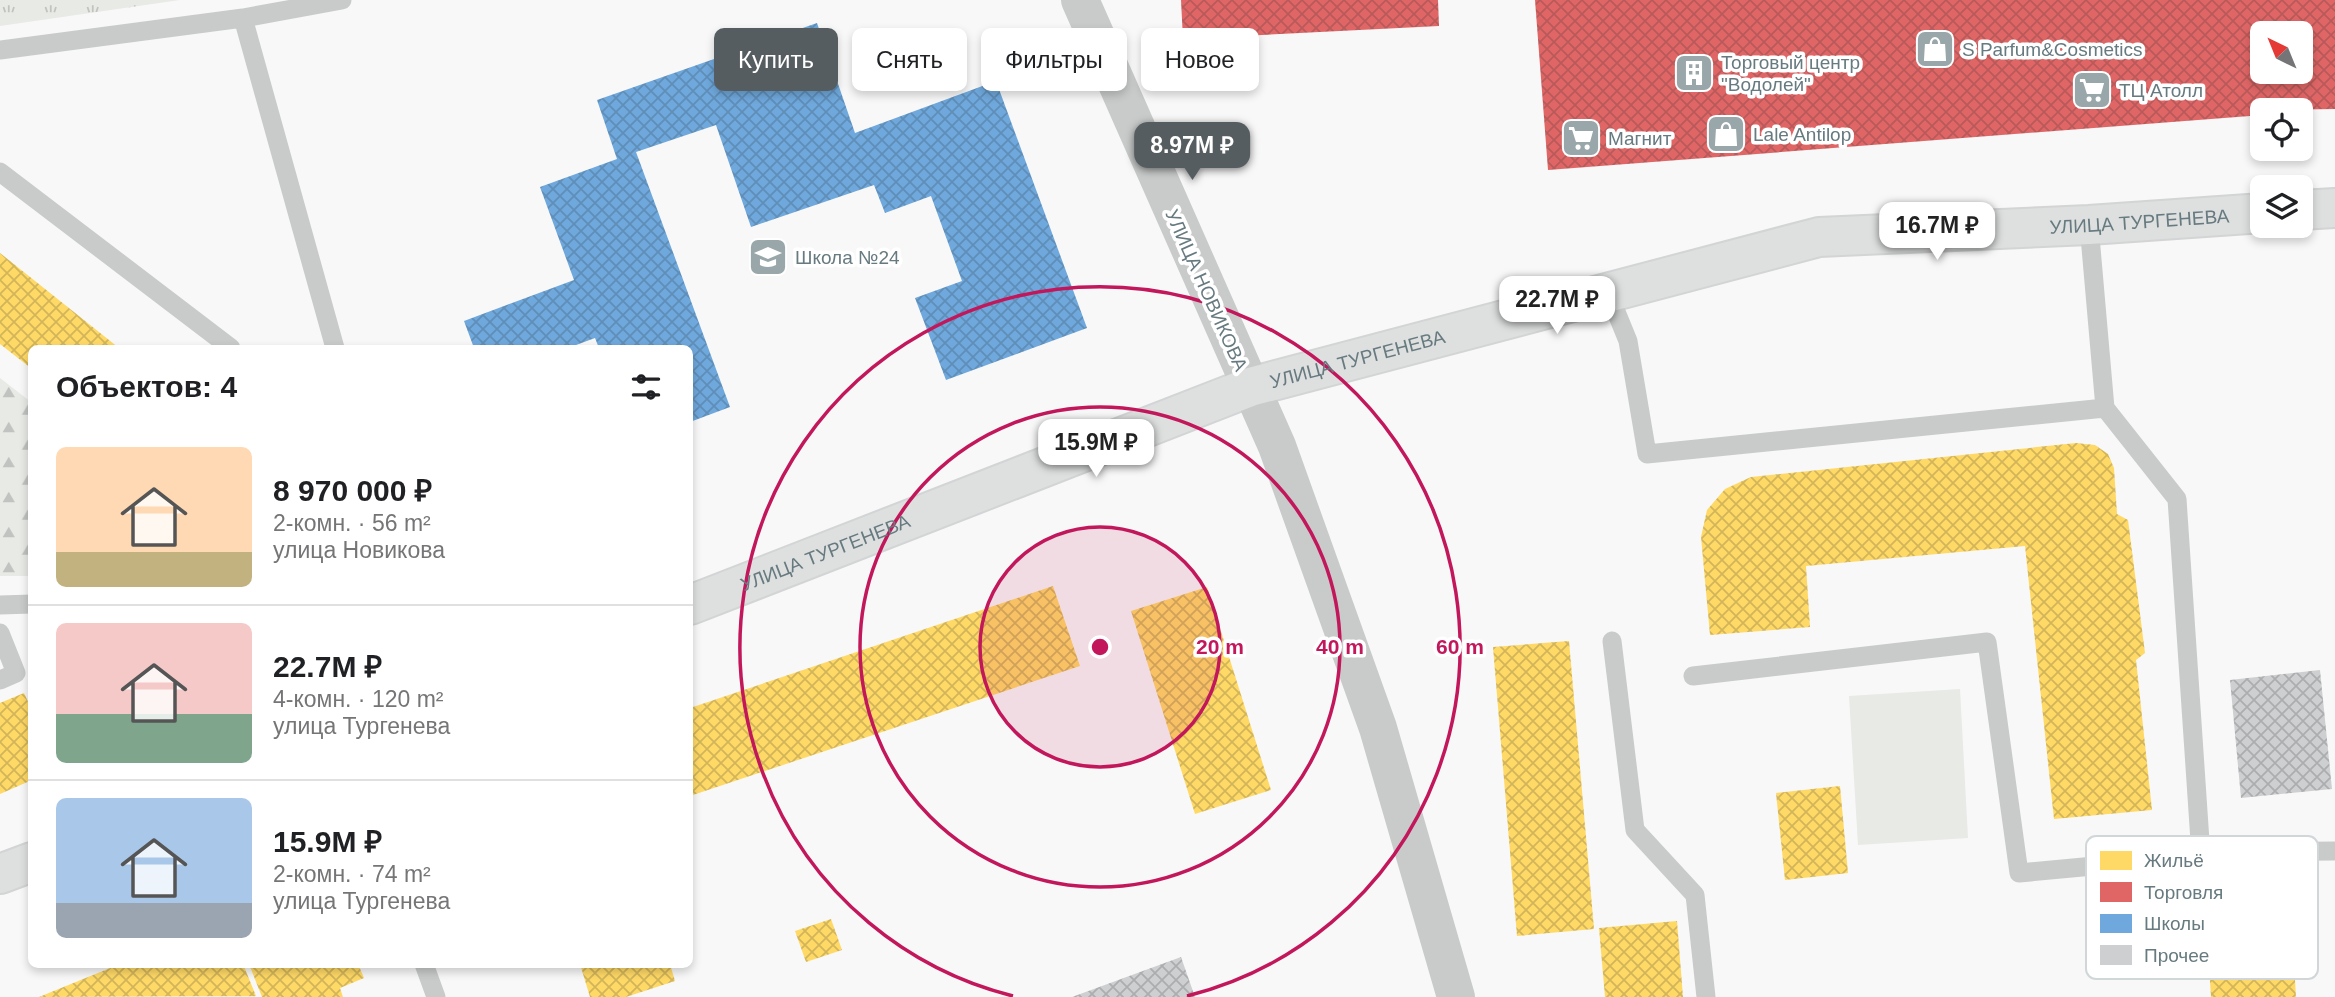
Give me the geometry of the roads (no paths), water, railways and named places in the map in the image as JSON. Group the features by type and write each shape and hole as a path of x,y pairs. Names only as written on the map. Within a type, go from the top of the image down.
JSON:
{"main road":[{"path":"2313,209 2335,208"},
{"name":"УЛИЦА ТУРГЕНЕВА","path":"693,604 1250,387 1819,237 2089,226 2250,214"},
{"path":"0,874 28,864"}],"street":[{"name":"УЛИЦА НОВИКОВА","path":"1080,0 1277,446 1378,728 1456,997"}],"lane":[{"path":"0,50 243,18 342,0"},
{"path":"243,18 334,345"},
{"path":"0,172 227,345"},
{"path":"2089,226 2105,408 2177,499 2200,836"},
{"path":"1608,292 1628,341 1647,454 2105,408"},
{"path":"0,605 28,604"},
{"path":"0,633 16,673 0,680"},
{"path":"1612,641 1635,830 1695,895 1706,997"},
{"path":"1693,676 1987,642 2019,873 2086,867"},
{"path":"425,968 436,997"}],"place":[{"name":"S Parfum&Cosmetics","path":"1935,49"},
{"name":"Торговый центр \"Водолей\"","path":"1694,73"},
{"name":"ТЦ Атолл","path":"2092,90"},
{"name":"Lale Antilop","path":"1726,134"},
{"name":"Магнит","path":"1581,138"},
{"name":"Школа №24","path":"768,257"}]}
